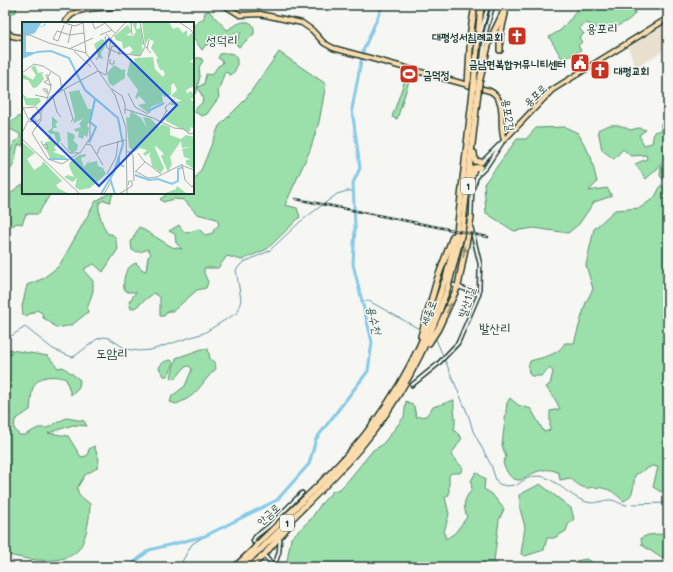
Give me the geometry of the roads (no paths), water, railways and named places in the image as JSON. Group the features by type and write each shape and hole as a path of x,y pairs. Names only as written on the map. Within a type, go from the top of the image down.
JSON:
{"highway":[{"path":"468,84 471,30 476,5"},
{"name":"세종로","path":"478,81 475,70 481,5"},
{"path":"500,50 502,23 507,5"},
{"name":"세종로","path":"448,279 458,222 478,81 489,42 507,5"},
{"name":"세종로","path":"235,567 257,549 347,463 395,400 413,365 432,326 462,232 475,121 476,91"},
{"path":"466,200 474,169 481,166 474,157 475,121"},
{"path":"413,365 432,326 458,286 471,218"},
{"path":"432,326 437,280 458,222"},
{"name":"세종로","path":"242,567 257,549 356,445 413,365"},
{"path":"250,567 264,555 280,537 312,497"}],"main road":[{"path":"66,22 70,16 79,11 126,5"},
{"path":"224,5 240,15 260,14 302,23 328,46 468,84"},
{"name":"용포로","path":"503,140 552,90 668,18"},
{"path":"5,30 12,36 22,38"},
{"name":"용포2길","path":"468,84 496,94 501,106 501,131 503,140"}],"street":[{"path":"475,70 481,30 488,5"},
{"path":"478,81 486,31 493,5"},
{"path":"481,166 503,140"},
{"path":"487,166 503,140"},
{"path":"481,166 485,162 487,166"},
{"path":"481,166 487,166"},
{"name":"발산1길","path":"412,385 442,360 461,338 480,294 480,264 471,230 471,218 472,190 481,166"},
{"path":"437,280 480,294"},
{"name":"안금로","path":"274,567 254,544 255,537 269,526 302,493"},
{"path":"274,567 280,537"}],"waterway":[{"name":"용수천","path":"129,567 149,550 205,536 277,500 309,464 316,439 368,371 372,342 353,264 355,227 353,183 360,168 352,109 363,51 383,5"},
{"path":"5,340 25,327 53,349 72,357 97,339 104,337 109,338 126,349 139,351 151,350 204,333 238,312 241,299 236,270 242,263 269,251 301,221 337,194 347,191 354,191"},
{"path":"361,301 369,301 421,330"},
{"path":"435,337 469,417 473,431 491,465 496,480 499,484 507,486 514,485"},
{"path":"517,485 528,478 537,476 545,477 577,498 587,502 594,503 612,500 627,505"},
{"path":"632,504 668,503"},
{"path":"179,567 192,544 205,536"}],"railway":[{"path":"296,199 488,237"}],"place":[{"name":"대평성서침례교회","path":"517,36"},
{"name":"금남면복합커뮤니티센터","path":"580,63"},
{"name":"대평교회","path":"600,70"},
{"name":"금덕정","path":"409,74"}],"district":[{"name":"용포리","path":"602,27"},
{"name":"성덕리","path":"222,39"},
{"name":"발산리","path":"495,327"},
{"name":"도암리","path":"112,352"}]}
